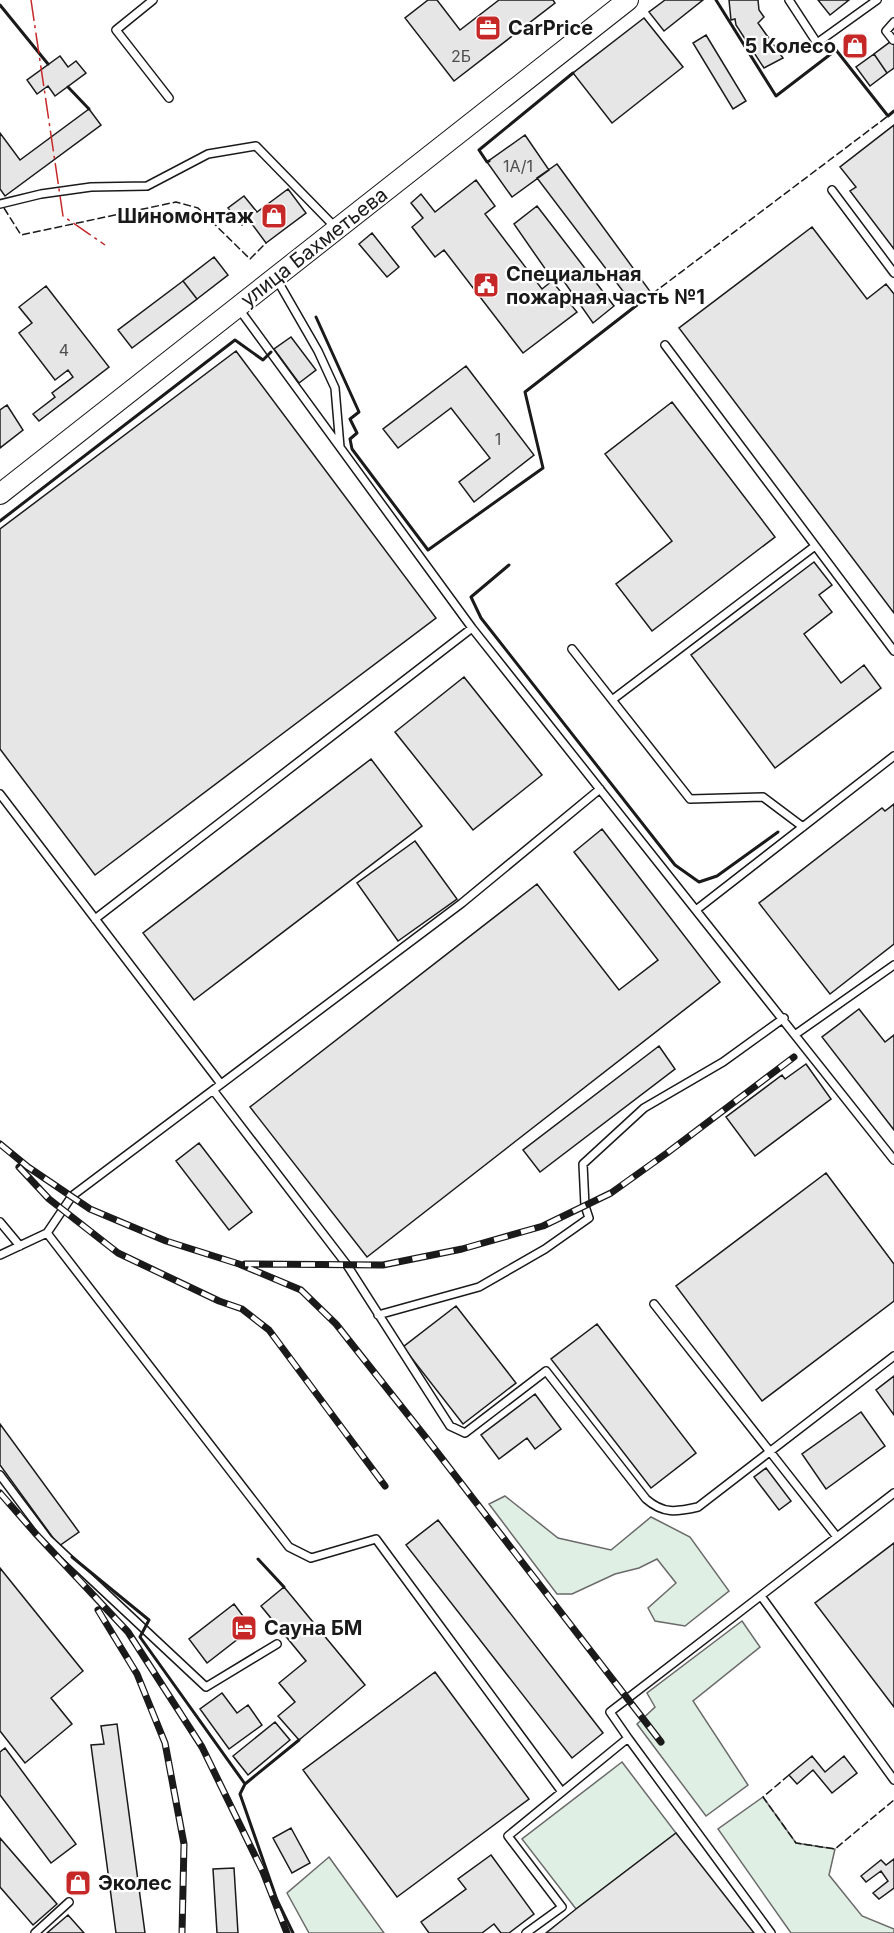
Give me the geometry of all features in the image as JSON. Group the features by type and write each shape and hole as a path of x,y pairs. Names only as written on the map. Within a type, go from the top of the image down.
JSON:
{"street":[{"name":"улица Бахметьева","path":"0,494 628,0"}],"lane":[{"path":"153,0 116,30 169,98"},
{"path":"789,0 817,43 877,0"},
{"path":"893,40 886,31 894,22"},
{"path":"0,204 41,194 91,187 147,186 208,154 256,146 337,229"},
{"path":"832,190 894,273"},
{"path":"275,277 318,351 335,388 340,447"},
{"path":"238,307 472,628 784,1018 894,1160"},
{"path":"666,345 894,651"},
{"path":"612,700 815,546"},
{"path":"95,919 472,628"},
{"path":"572,649 690,799 763,797 803,827"},
{"path":"696,910 894,756"},
{"path":"0,1255 47,1233 72,1196 462,903 600,789"},
{"path":"0,794 221,1084"},
{"path":"796,1034 894,965"},
{"path":"378,1315 479,1287 545,1249 589,1218 585,1206 583,1164 644,1108 723,1062 784,1018"},
{"path":"213,1090 347,1265 450,1426 465,1433 546,1371 646,1499 656,1508 678,1512 698,1507 894,1356"},
{"path":"0,1222 20,1246"},
{"path":"47,1233 289,1547 311,1558 376,1539 562,1792"},
{"path":"654,1304 837,1536"},
{"path":"0,1475 48,1539 206,1686 277,1644"},
{"path":"771,1933 610,1713 894,1493"},
{"path":"761,1596 894,1780"},
{"path":"526,1933 562,1907 508,1836 628,1738"},
{"path":"35,1933 69,1902"}],"green space":[{"path":"505,1496 558,1538 611,1550 651,1517 690,1537 729,1591 685,1626 655,1621 648,1608 676,1583 657,1559 639,1568 615,1574 572,1594 557,1594 489,1504"},
{"path":"742,1621 760,1647 693,1701 748,1785 706,1816 637,1724 655,1707 647,1693"},
{"path":"622,1762 676,1833 576,1909 522,1839"},
{"path":"763,1797 796,1843 835,1849 829,1875 862,1916 894,1929 894,1933 791,1933 718,1829"},
{"path":"329,1857 384,1933 309,1933 287,1893"}],"building":[{"path":"428,0 437,0 460,30 499,0 553,0 555,3 454,81 405,18"},
{"path":"665,0 703,0 664,31 649,12"},
{"path":"729,0 758,0 759,10 764,17 758,23 783,58 764,68 736,25 735,19 731,20"},
{"path":"818,0 849,0 830,15"},
{"path":"644,18 683,67 612,123 573,73"},
{"path":"706,35 746,101 733,109 693,43"},
{"path":"894,39 894,68 887,73 874,54"},
{"path":"874,54 887,73 870,86 856,67"},
{"path":"60,56 68,67 76,61 86,73 55,96 48,86 37,94 27,80"},
{"path":"89,109 101,125 5,196 0,189 0,133 20,160"},
{"path":"894,125 894,249 850,191 856,187 840,167"},
{"path":"525,135 549,170 512,197 487,162"},
{"path":"557,164 652,294 635,307 537,178"},
{"path":"476,180 495,206 485,214 542,289 552,281 577,312 523,353 444,250 435,257 412,227 423,218 411,203 421,194 435,212"},
{"path":"288,189 306,213 266,243 249,220 242,225 228,208 244,196 257,212"},
{"path":"537,206 614,306 593,323 563,280 546,270 514,224"},
{"path":"812,227 867,299 886,284 894,294 894,613 679,328"},
{"path":"372,233 399,267 387,277 359,244"},
{"path":"214,257 228,275 197,299 183,281"},
{"path":"183,281 197,299 132,348 118,330"},
{"path":"46,286 109,367 39,421 33,414 55,397 52,393 73,377 68,370 55,380 19,333 32,323 19,307"},
{"path":"291,337 316,370 299,383 274,349"},
{"path":"236,351 436,618 95,875 0,749 0,529"},
{"path":"466,366 534,455 474,502 459,482 490,458 451,408 398,448 383,429"},
{"path":"672,402 775,537 652,631 616,584 672,541 605,454"},
{"path":"7,405 23,430 0,448 0,410"},
{"path":"814,562 832,585 819,595 832,612 804,634 841,683 864,665 881,688 775,768 691,655"},
{"path":"464,677 542,775 473,830 395,732"},
{"path":"371,759 422,826 194,1000 143,933"},
{"path":"894,804 894,944 830,994 759,903 882,808 885,811"},
{"path":"602,829 720,982 367,1257 250,1107 537,884 619,990 658,960 574,852"},
{"path":"415,841 457,899 398,941 357,883"},
{"path":"859,1009 885,1042 894,1035 894,1130 822,1037"},
{"path":"659,1046 675,1069 540,1172 523,1150"},
{"path":"806,1064 831,1099 755,1156 726,1117 782,1075 785,1079"},
{"path":"199,1143 252,1212 229,1230 176,1161"},
{"path":"826,1173 894,1264 894,1301 762,1401 676,1286"},
{"path":"456,1306 516,1383 463,1424 403,1347"},
{"path":"597,1324 696,1453 651,1488 551,1359"},
{"path":"894,1376 894,1415 876,1390"},
{"path":"535,1394 561,1429 535,1449 527,1438 499,1459 481,1435"},
{"path":"861,1412 885,1446 826,1489 802,1454"},
{"path":"0,1424 79,1532 59,1546 0,1465"},
{"path":"766,1468 791,1501 779,1510 754,1477"},
{"path":"438,1520 603,1733 572,1758 406,1545"},
{"path":"894,1543 894,1707 815,1603"},
{"path":"0,1568 83,1671 51,1698 72,1724 25,1763 0,1731"},
{"path":"284,1587 365,1685 299,1740 278,1716 295,1702 279,1683 306,1661 261,1606"},
{"path":"234,1604 252,1628 207,1663 189,1639"},
{"path":"435,1672 529,1799 397,1897 303,1770"},
{"path":"222,1693 237,1713 248,1705 262,1725 229,1749 200,1709"},
{"path":"275,1722 290,1740 248,1775 233,1756"},
{"path":"117,1724 145,1933 116,1933 91,1745 104,1744 101,1726"},
{"path":"5,1748 76,1844 51,1863 0,1795 0,1752"},
{"path":"812,1756 825,1772 844,1756 857,1773 832,1793 813,1770 797,1784 789,1775"},
{"path":"291,1828 310,1863 292,1873 273,1838"},
{"path":"676,1833 754,1933 546,1933 576,1909"},
{"path":"0,1838 57,1904 33,1925 0,1887"},
{"path":"491,1855 534,1914 509,1933 501,1933 494,1924 482,1933 429,1933 421,1922 466,1889 458,1879"},
{"path":"894,1859 894,1888 879,1899 873,1893 888,1881 881,1871 866,1882 861,1876 881,1860 886,1865"},
{"path":"234,1868 238,1933 217,1933 213,1869"},
{"path":"68,1915 84,1933 47,1933"}],"railway":[{"path":"245,1264 383,1265 462,1249 543,1226 611,1193 794,1057"},
{"path":"0,1144 28,1167 90,1209 166,1241 239,1264 301,1290 336,1324 661,1742"},
{"path":"19,1167 49,1199 118,1253 219,1301 242,1309 269,1330 385,1486"},
{"path":"0,1493 128,1632 202,1747 263,1872 287,1933"},
{"path":"98,1610 137,1674 165,1743 184,1844 182,1933"}],"fence":[{"path":"652,294 888,116"},
{"path":"4,208 21,235 176,202 198,208 250,259 266,243"},
{"path":"789,1775 763,1797 796,1843 835,1849 894,1800"}],"wall":[{"path":"716,0 776,96 836,50 888,116 894,111"},
{"path":"0,5 48,64"},
{"path":"489,161 487,162 479,150 573,73"},
{"path":"68,87 89,109"},
{"path":"316,317 359,412 350,419 357,433 350,439 352,449 428,550 543,468 525,392 637,305"},
{"path":"0,521 235,340 263,360 271,352"},
{"path":"509,565 471,597 481,618 675,865 699,882 717,876 778,832"},
{"path":"72,1557 149,1620 140,1637 245,1784 240,1794 277,1900 293,1933"},
{"path":"258,1559 284,1587"},
{"path":"245,1784 299,1740"}],"power":[{"path":"31,0 63,216 105,245"}],"place":[{"name":"CarPrice","path":"488,28"},
{"name":"5 Колесо","path":"855,46"},
{"name":"Шиномонтаж","path":"274,216"},
{"name":"Специальная пожарная часть №1","path":"486,285"},
{"name":"Сауна БМ","path":"244,1628"},
{"name":"Эколес","path":"78,1883"}]}
